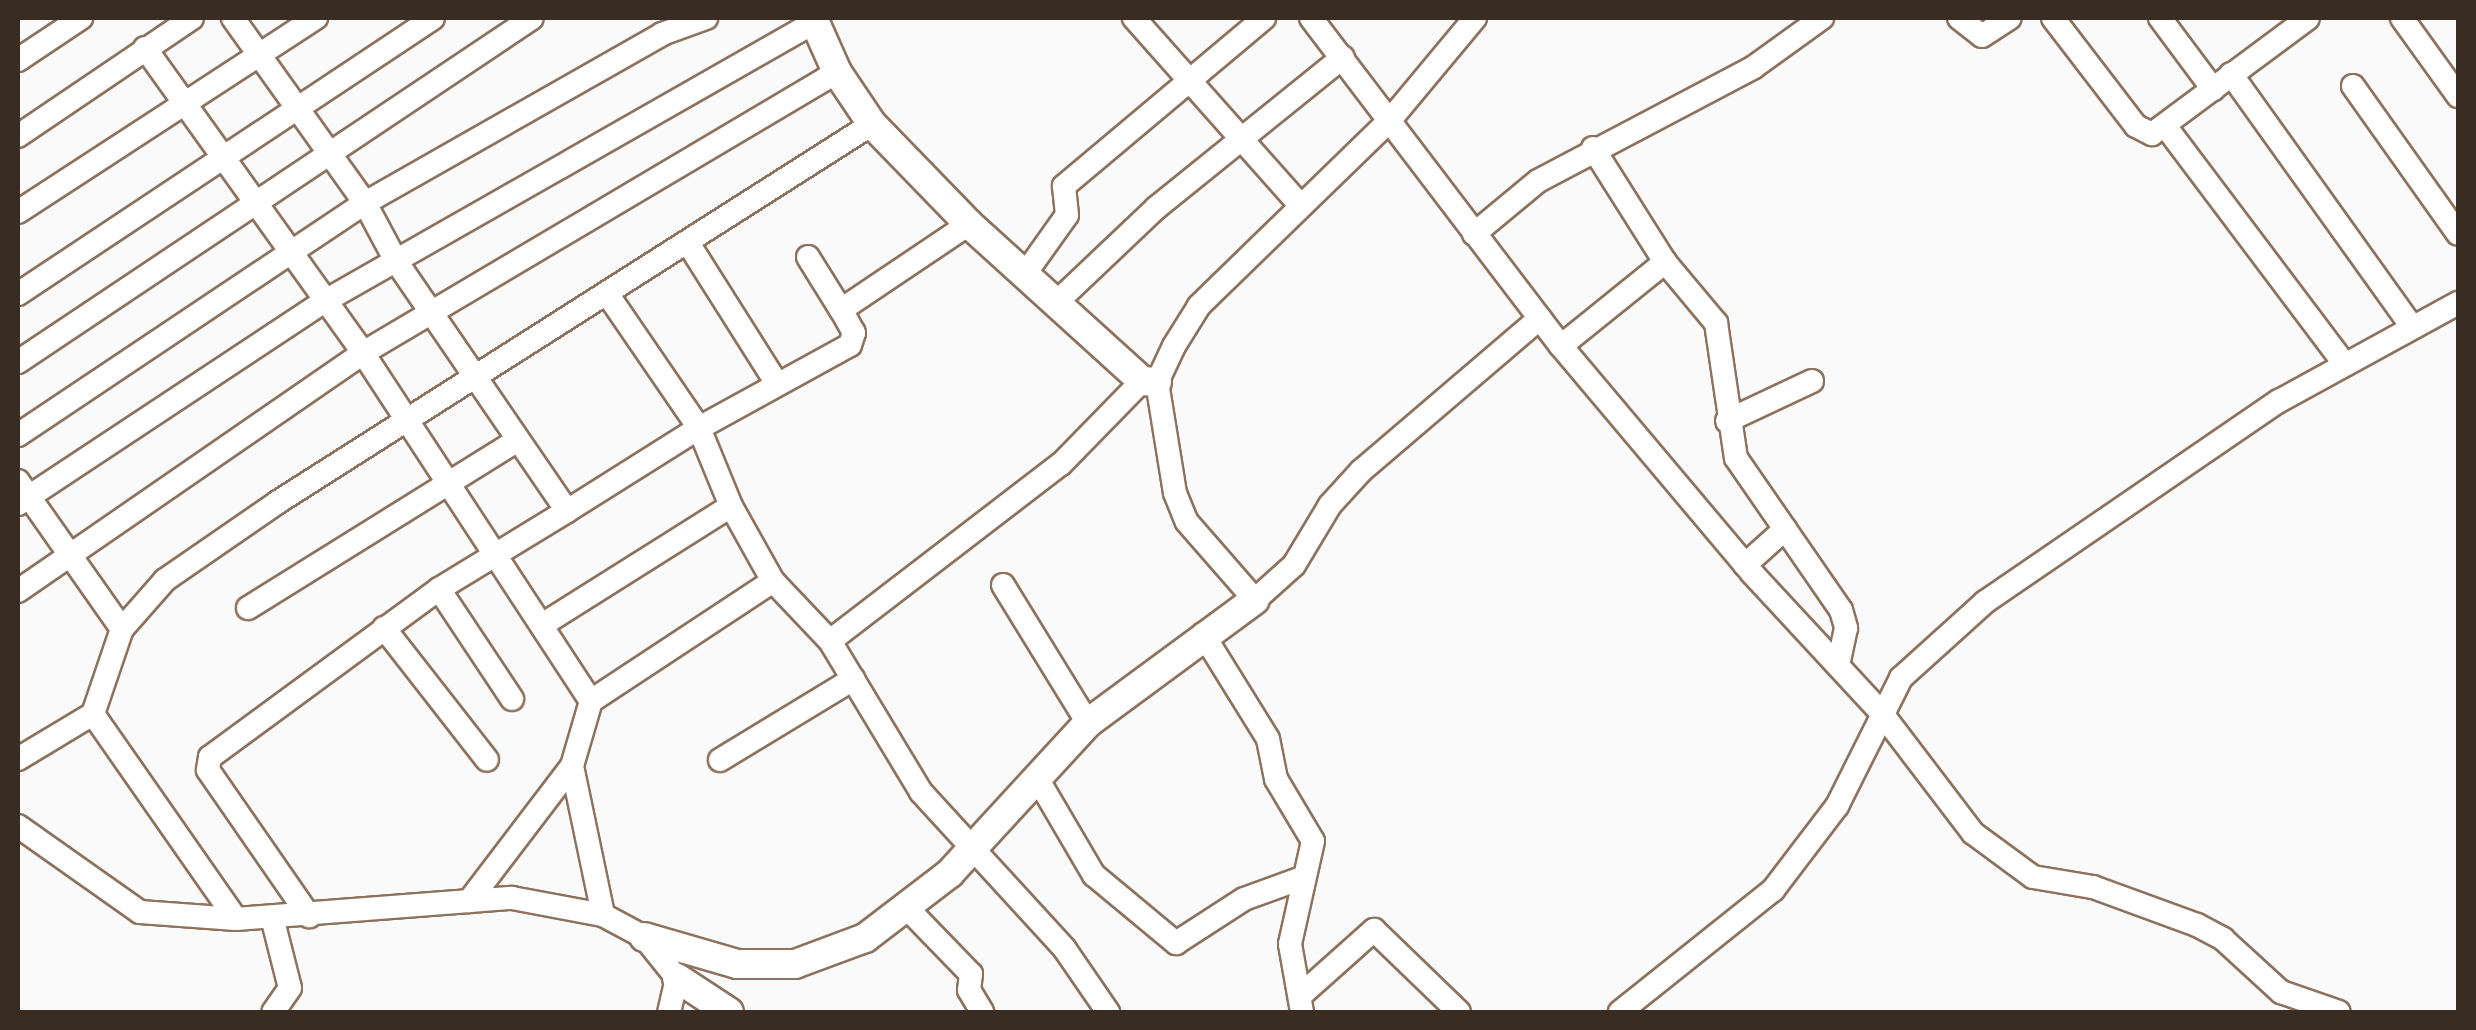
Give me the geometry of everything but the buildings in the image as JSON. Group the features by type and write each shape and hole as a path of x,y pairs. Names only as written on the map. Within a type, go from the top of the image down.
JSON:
{"street":[{"path":"18,60 81,18"},
{"path":"18,136 192,18"},
{"path":"233,18 365,203 396,261 567,511"},
{"path":"18,212 316,18"},
{"path":"18,294 219,156 433,18"},
{"path":"18,362 532,18"},
{"path":"18,435 365,203 662,34 706,18"},
{"path":"1134,18 1300,205"},
{"path":"1025,274 1067,215 1064,186 1264,18"},
{"path":"1311,18 1561,346 1745,565 1880,711 1940,790 2000,859 2033,877 2093,887 2197,925 2223,939 2281,992 2338,1012"},
{"path":"830,641 1061,464 1150,382 1199,306 1390,120 1475,18"},
{"path":"1474,234 1538,181 1593,148 1754,67 1822,18"},
{"path":"1959,18 1982,36 2010,18"},
{"path":"2054,18 2136,126 2152,134 2302,19"},
{"path":"2160,18 2222,82 2412,327"},
{"path":"2402,18 2458,96"},
{"path":"122,630 21,494 326,301 814,20 837,72 872,124 969,224 1150,382 1175,493 1187,522 1255,600"},
{"path":"144,48 362,353 591,700"},
{"path":"1057,302 1240,139 1343,57"},
{"path":"18,590 362,353 434,315 837,72"},
{"path":"2353,86 2458,234"},
{"path":"18,759 93,714 122,630 165,580 872,124"},
{"path":"2166,127 2343,362"},
{"path":"1593,148 1666,262 1716,323 1726,421 1736,458 1841,610 1846,628 1838,666"},
{"path":"841,310 969,224"},
{"path":"688,243 776,382"},
{"path":"308,916 208,770 210,757 493,553 776,382 850,345 854,332 808,257"},
{"path":"1561,346 1666,262"},
{"path":"608,295 699,428 731,506 774,581 830,641 921,792 1064,948 1108,1012"},
{"path":"1630,1010 1750,911 1811,844 1836,806 1880,711 1922,655 1985,602 2343,362 2458,303"},
{"path":"18,826 140,912 236,919 512,898 602,915 644,937 737,964 795,964 865,938 908,908 1088,723 1202,634 1255,600 1294,566 1330,506 1361,471 1540,318"},
{"path":"1726,421 1812,381"},
{"path":"248,608 518,440"},
{"path":"542,625 731,506"},
{"path":"1745,565 1785,528"},
{"path":"469,901 572,766 591,700 774,581"},
{"path":"1003,585 1088,723"},
{"path":"439,589 512,699"},
{"path":"384,628 487,760"},
{"path":"1202,634 1268,740 1276,778 1313,841 1313,860 1302,878 1290,944 1301,1004"},
{"path":"720,760 853,679"},
{"path":"93,714 236,919"},
{"path":"572,766 602,915"},
{"path":"1037,778 1094,875 1176,944 1244,900 1302,878"},
{"path":"908,908 971,974 968,990 982,1012"},
{"path":"272,917 290,988 273,1012"},
{"path":"1301,1004 1374,930 1459,1012"},
{"path":"644,937 677,978 728,1012"},
{"path":"669,1012 677,978"}]}
